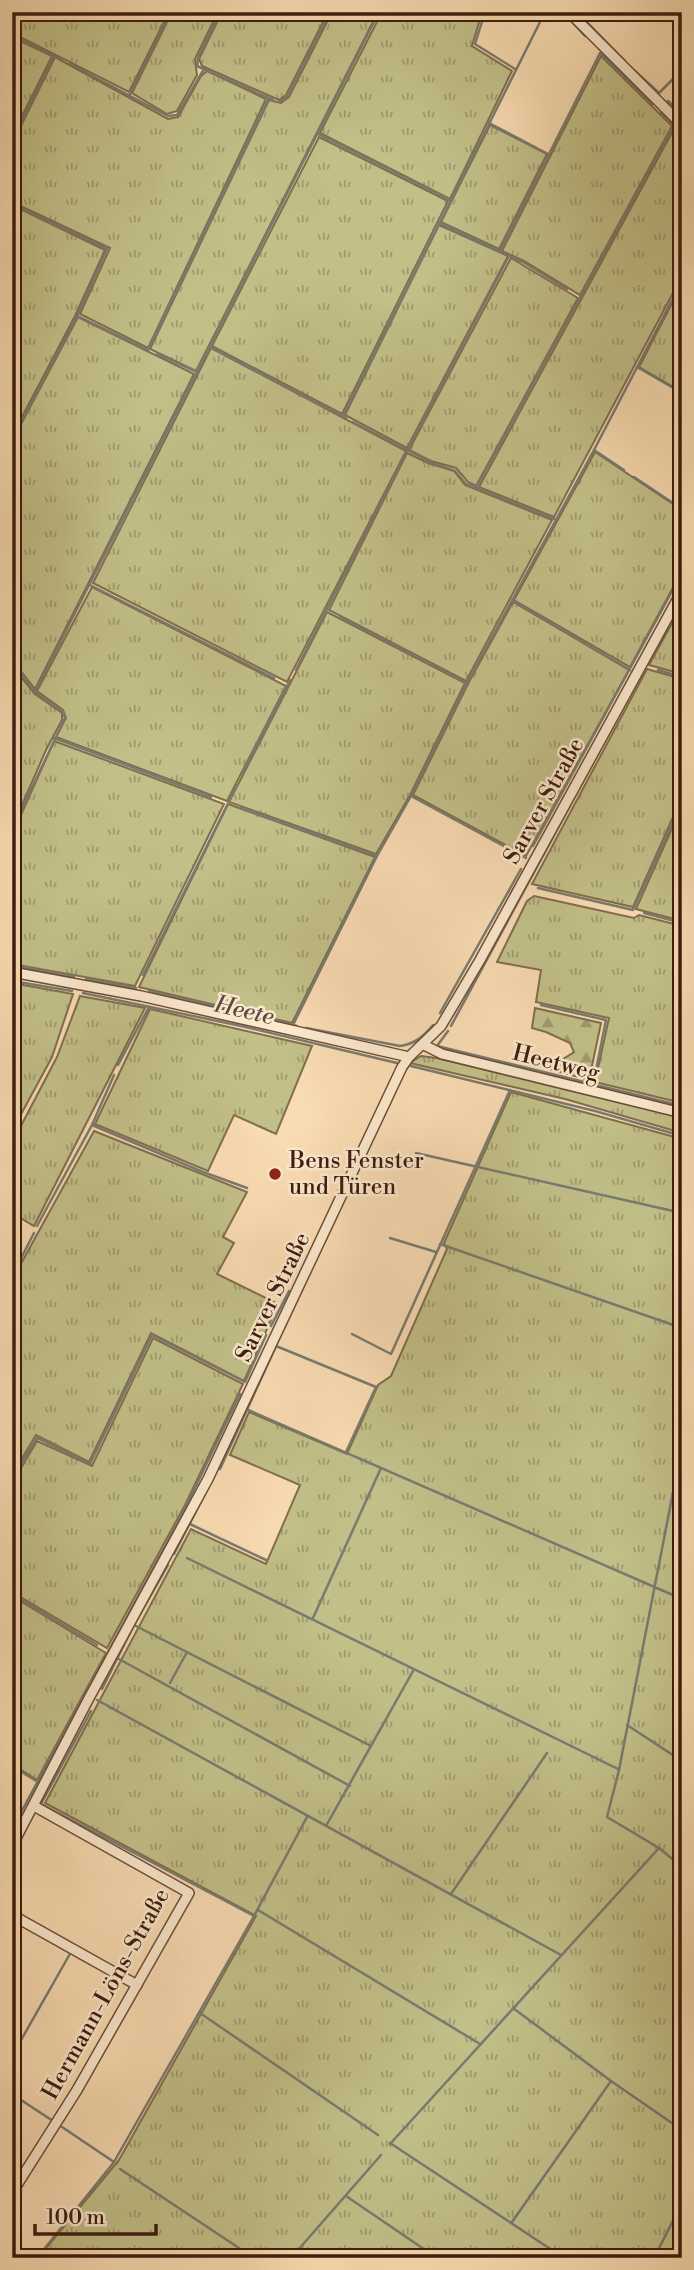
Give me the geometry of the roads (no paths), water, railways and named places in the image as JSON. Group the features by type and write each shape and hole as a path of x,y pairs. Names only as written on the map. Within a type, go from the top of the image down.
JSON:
{"street":[{"path":"569,12 682,125"},
{"name":"Sarver Straße","path":"12,1845 208,1479 409,1057 441,1026 480,960 682,591"},
{"path":"12,972 141,996 409,1057"},
{"name":"Heetweg","path":"424,1045 442,1054 682,1112"},
{"name":"Hermann-Löns-Straße","path":"12,2186 15,2188 52,2130 189,1893 34,1807"},
{"path":"12,1915 137,1985"}],"waterway":[{"path":"130,94 171,12"},
{"path":"220,12 198,58 197,66 273,100"},
{"path":"280,102 287,96 330,12"},
{"path":"35,692 379,12"},
{"path":"485,12 475,44 515,69"},
{"path":"343,416 545,12"},
{"path":"563,12 585,36"},
{"path":"577,12 625,61"},
{"path":"12,35 61,59"},
{"path":"500,251 600,53 652,104"},
{"path":"12,140 54,56"},
{"path":"70,64 168,116 177,115 204,69"},
{"path":"635,71 659,93 682,70"},
{"path":"77,316 148,350 269,98"},
{"path":"668,101 682,114"},
{"path":"661,112 682,133"},
{"path":"489,123 548,154"},
{"path":"476,488 674,125"},
{"path":"318,134 450,200"},
{"path":"12,204 107,249 77,316 12,439"},
{"path":"439,223 523,262 567,289"},
{"path":"296,670 509,256"},
{"path":"293,1025 467,683 594,450 682,281"},
{"path":"210,347 346,418"},
{"path":"157,354 197,372"},
{"path":"637,367 682,393"},
{"path":"353,422 430,462 455,471 466,484 554,519"},
{"path":"594,450 624,470"},
{"path":"634,477 682,509"},
{"path":"533,846 682,573"},
{"path":"90,585 274,678"},
{"path":"512,600 630,670"},
{"path":"340,617 467,683"},
{"path":"451,1026 659,641"},
{"path":"12,663 35,692 63,712 65,718 12,830"},
{"path":"658,670 682,677"},
{"path":"242,774 290,680"},
{"path":"54,738 211,797"},
{"path":"143,975 237,785"},
{"path":"411,796 526,858"},
{"path":"538,888 633,910 682,803"},
{"path":"240,808 377,856"},
{"path":"440,1013 521,869"},
{"path":"644,913 682,923"},
{"path":"12,965 74,977"},
{"path":"86,979 136,988"},
{"name":"Heete","path":"12,981 72,991"},
{"path":"149,991 297,1026"},
{"name":"Heete","path":"83,993 241,1026 397,1063"},
{"path":"541,1005 606,1020 593,1085"},
{"path":"118,1065 149,1007"},
{"path":"306,1028 400,1046 419,1039 433,1025"},
{"path":"448,1031 437,1046 682,1106"},
{"name":"Heete","path":"411,1066 595,1111 682,1136"},
{"path":"37,1226 92,1125 114,1075"},
{"path":"352,1334 391,1354 510,1090"},
{"path":"92,1125 247,1188"},
{"path":"416,1153 682,1213"},
{"path":"12,1276 34,1233"},
{"path":"390,1238 436,1252"},
{"path":"440,1244 682,1328"},
{"path":"271,1326 289,1291"},
{"path":"12,1478 37,1438 90,1464 152,1335 245,1382 266,1335"},
{"path":"220,1469 276,1346 376,1387 346,1452"},
{"path":"108,1652 183,1513 240,1394"},
{"path":"248,1410 682,1599"},
{"path":"682,1432 675,1482 619,1770 607,1817 659,1848 682,1867"},
{"path":"313,1618 381,1468"},
{"path":"174,1554 206,1492"},
{"path":"190,1524 266,1560"},
{"path":"187,1558 618,1769"},
{"path":"102,1689 168,1565"},
{"path":"12,1594 97,1645"},
{"path":"134,1625 371,1746"},
{"path":"170,1683 187,1652"},
{"path":"117,1658 350,1786"},
{"path":"12,1829 102,1663"},
{"path":"326,1826 413,1671"},
{"path":"97,1700 561,1955"},
{"path":"91,1711 41,1804 254,1916 307,1817"},
{"path":"627,1725 682,1761"},
{"path":"451,1894 547,1753"},
{"path":"12,1766 38,1782"},
{"path":"390,2144 659,1848"},
{"path":"258,1910 480,2044"},
{"path":"37,2258 114,2162 254,1916"},
{"path":"12,2056 71,1952"},
{"path":"513,2008 682,2130"},
{"path":"200,2013 378,2135"},
{"path":"512,2222 611,2081"},
{"path":"12,2094 53,2121"},
{"path":"62,2127 114,2162"},
{"path":"390,2143 564,2258"},
{"path":"291,2258 381,2155"},
{"path":"120,2169 254,2258"},
{"path":"346,2196 437,2258"},
{"path":"654,2258 682,2203"}],"place":[{"name":"Bens Fenster und Türen","path":"275,1174"}]}
